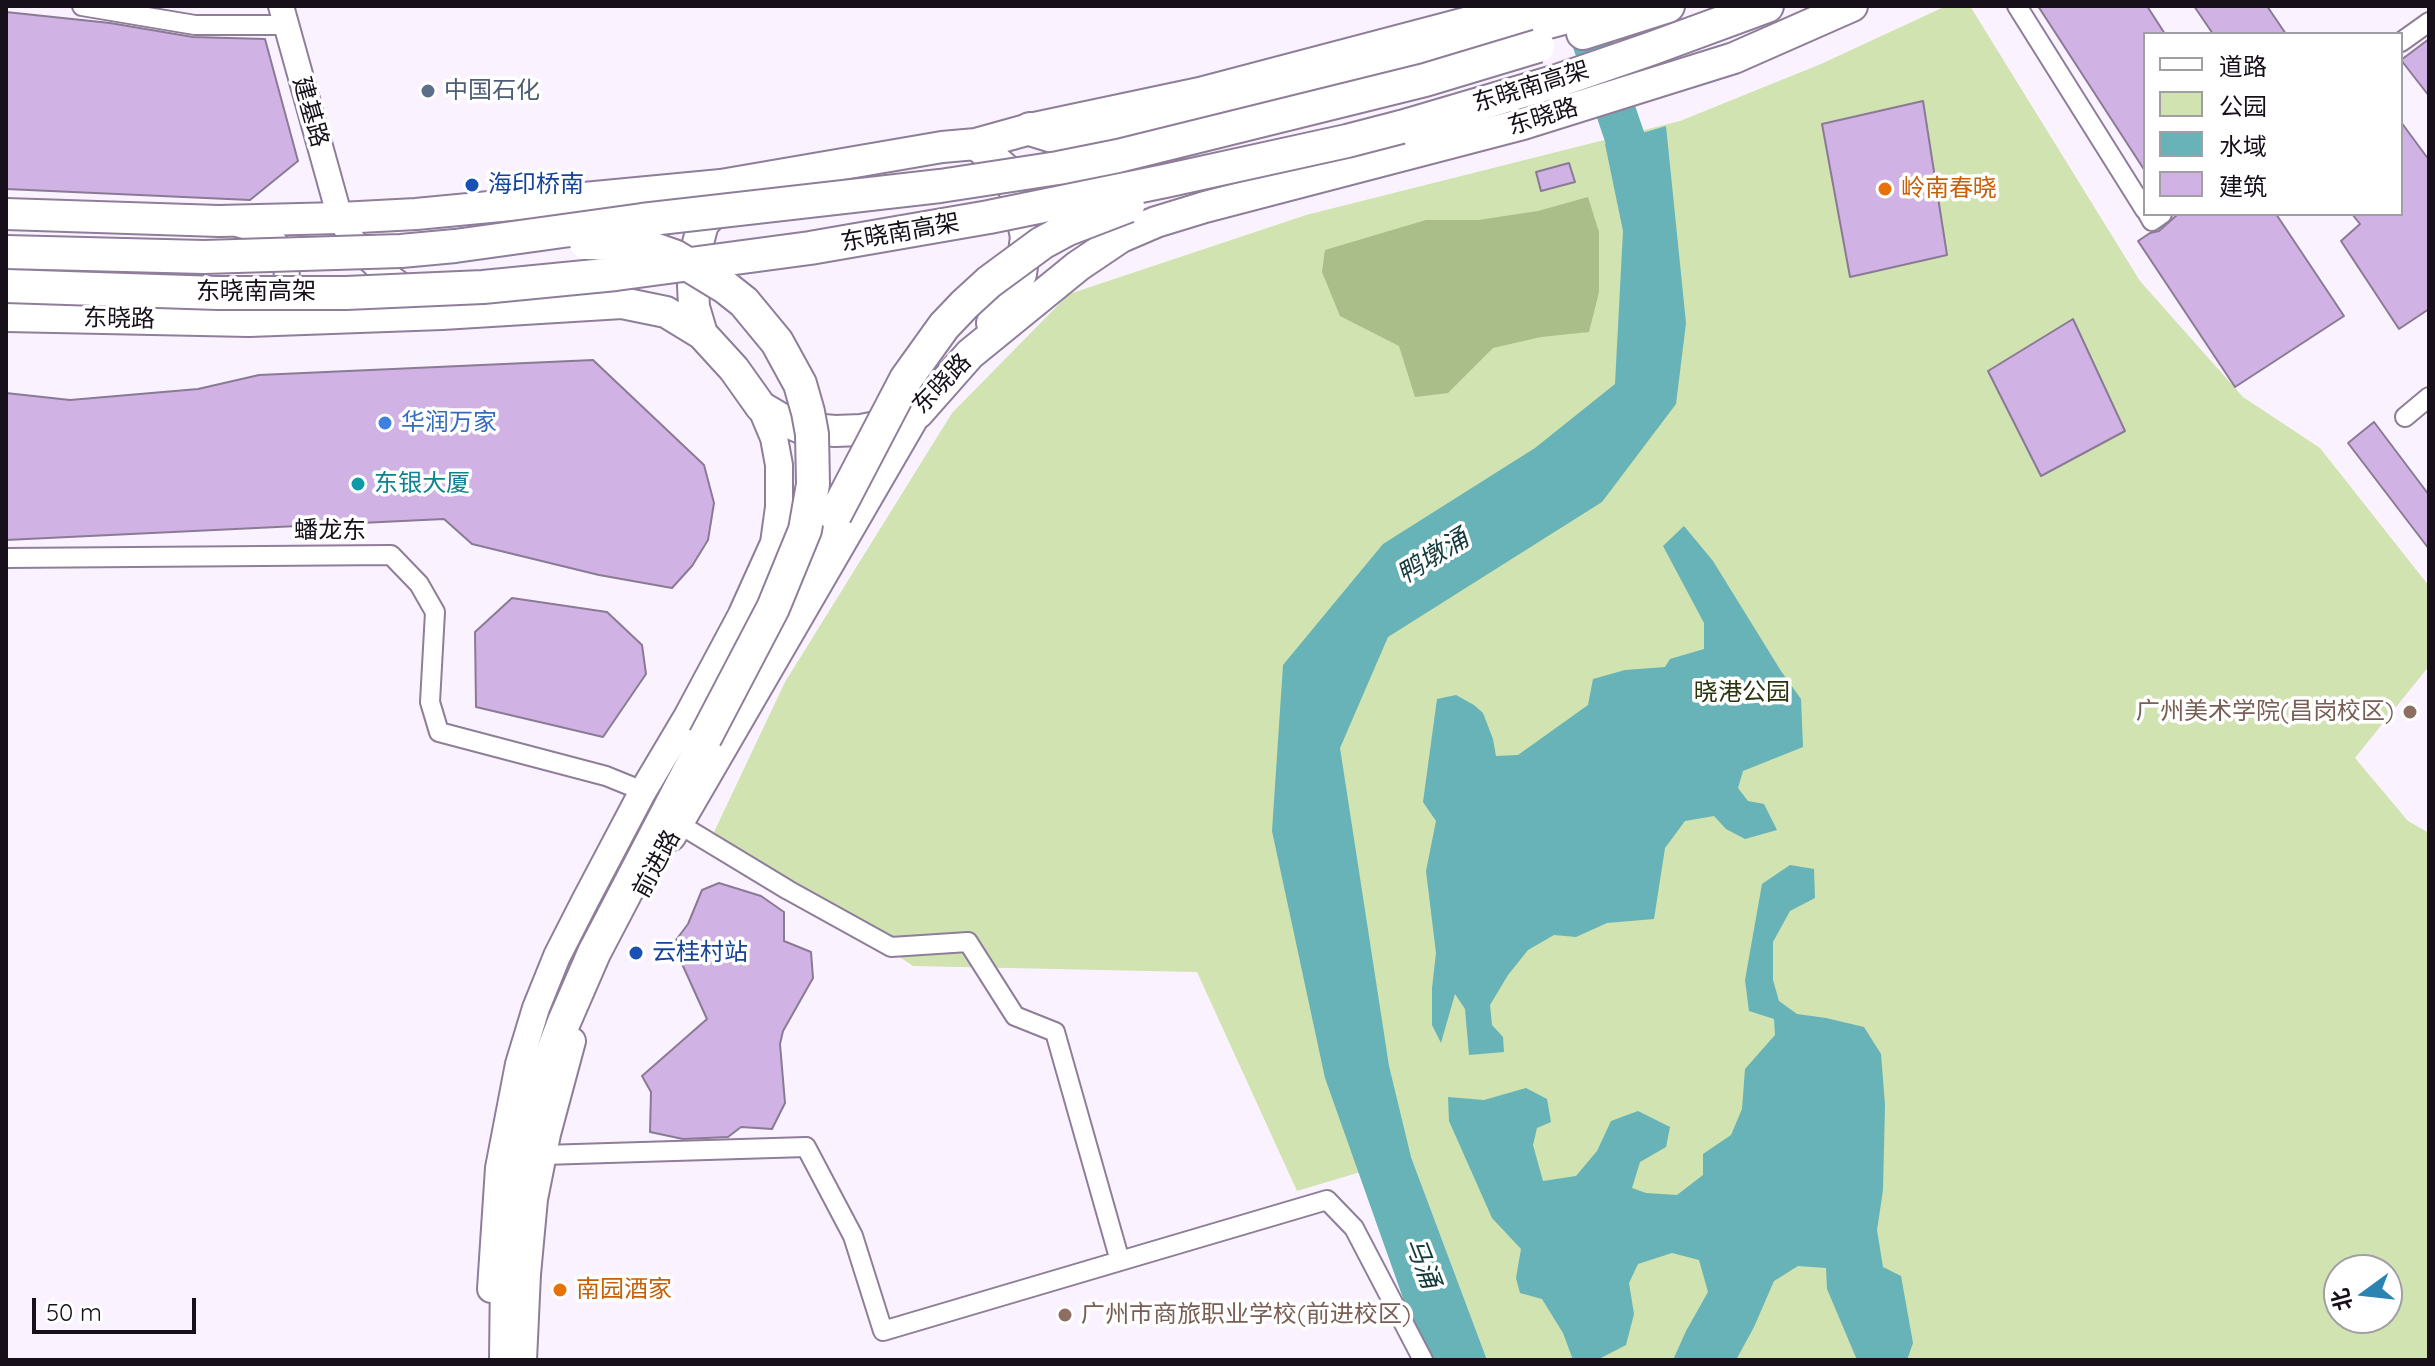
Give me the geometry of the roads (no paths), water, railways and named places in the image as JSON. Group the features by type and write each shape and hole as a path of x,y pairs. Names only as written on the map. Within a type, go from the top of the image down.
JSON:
{"highway":[{"path":"1030,129 1072,142 1323,82 1608,6"},
{"name":"东晓南高架","path":"6,252 204,257 371,252 455,246 642,220 940,186 1058,168 1183,141 1425,80 1668,6"},
{"name":"东晓南高架","path":"6,286 218,293 415,291 552,281 810,248 989,217 1401,127 1561,96 1650,49 1767,6"},
{"path":"705,738 835,515 906,379 944,326 965,304 1016,261 1042,243 1083,222 1132,204 1347,141"},
{"path":"455,246 605,243 651,248 700,270 744,302 790,363 800,384 812,434 814,471 805,530 782,589 594,953 542,1080 513,1207 507,1274 506,1360"}],"main road":[{"name":"东晓路","path":"6,316 249,321 622,303 666,312 702,334 734,369 761,407 801,428 861,430 897,423 918,413 970,354 1094,253 1156,222 1561,96 1660,80 1734,58 1852,6"},
{"path":"6,214 219,221 340,218 416,214 721,185 942,147 976,144 1030,129 1200,93 1526,7"},
{"path":"970,354 998,315 1021,274 1026,237 1018,198 1004,168 976,144"},
{"path":"702,334 694,307 693,285 703,224 728,197 755,179"},
{"name":"前进路","path":"491,1360 493,1237 499,1168 519,1064 536,1008 557,956 643,791 741,616 774,543 779,507 779,465 774,438 761,407"},
{"name":"前进路","path":"523,1360 534,1199 565,1061 579,1019 679,824 918,413"}],"street":[{"path":"82,6 195,25 284,15"},
{"path":"2017,6 2143,207"},
{"name":"建基路","path":"284,15 340,218 352,239 383,272 442,314"},
{"path":"2403,41 2429,22"},
{"path":"219,221 266,232 279,245 286,259 287,281 282,298 268,312 249,321"},
{"path":"2405,417 2429,397"},
{"name":"蟠龙东","path":"6,558 391,555 419,584 435,612 430,702 439,732 606,776 643,791"},
{"path":"679,824 891,947 968,942 1015,1016 1055,1032 1120,1261"},
{"path":"543,1155 806,1147 853,1236 883,1331 1327,1200 1354,1228 1423,1360"}],"water":[{"name":"马涌","path":"1666,126 1686,323 1676,404 1602,502 1388,637 1340,748 1389,1066 1411,1157 1487,1360 1432,1360 1404,1301 1325,1078 1272,831 1283,665 1383,544 1535,448 1615,384 1623,231 1605,144"},
{"path":"1684,526 1713,561 1801,699 1803,747 1743,771 1738,788 1748,801 1764,804 1777,830 1745,839 1726,829 1714,816 1685,821 1665,848 1654,919 1607,923 1576,937 1554,935 1528,950 1490,1005 1492,1025 1503,1037 1504,1052 1469,1055 1465,1009 1455,994 1441,1043 1432,1025 1436,953 1426,871 1436,821 1423,802 1437,699 1456,695 1474,705 1483,713 1496,756 1518,755 1588,705 1593,679 1625,670 1665,667 1670,659 1704,649 1704,623 1663,546"},
{"path":"1790,865 1814,869 1815,898 1790,911 1773,942 1773,980 1779,1001 1797,1014 1864,1027 1881,1054 1885,1105 1883,1190 1877,1230 1883,1267 1901,1276 1913,1343 1907,1360 1857,1360 1827,1289 1826,1268 1798,1266 1774,1281 1736,1360 1673,1360 1708,1292 1699,1260 1672,1253 1638,1264 1629,1283 1634,1314 1626,1345 1597,1360 1573,1360 1563,1333 1542,1299 1520,1293 1516,1278 1521,1249 1492,1218 1449,1121 1448,1097 1484,1100 1526,1088 1547,1099 1551,1122 1537,1128 1533,1145 1543,1181 1576,1176 1597,1151 1611,1121 1638,1111 1670,1127 1666,1147 1640,1162 1632,1188 1646,1193 1677,1195 1703,1175 1703,1154 1731,1135 1742,1109 1745,1069 1775,1035 1774,1019 1749,1011 1745,980 1762,884"}],"waterway":[{"name":"鸭墩涌","path":"1580,6 1642,188"}],"place":[{"name":"中国石化","path":"428,91"},
{"name":"海印桥南","path":"472,185"},
{"name":"岭南春晓","path":"1885,189"},
{"name":"华润万家","path":"385,423"},
{"name":"东银大厦","path":"358,484"},
{"name":"广州美术学院(昌岗校区)","path":"2410,712"},
{"name":"云桂村站","path":"636,953"},
{"name":"南园酒家","path":"560,1290"},
{"name":"广州市商旅职业学校(前进校区)","path":"1065,1315"}],"park label":[{"name":"晓港公园","path":"1742,693"}]}
